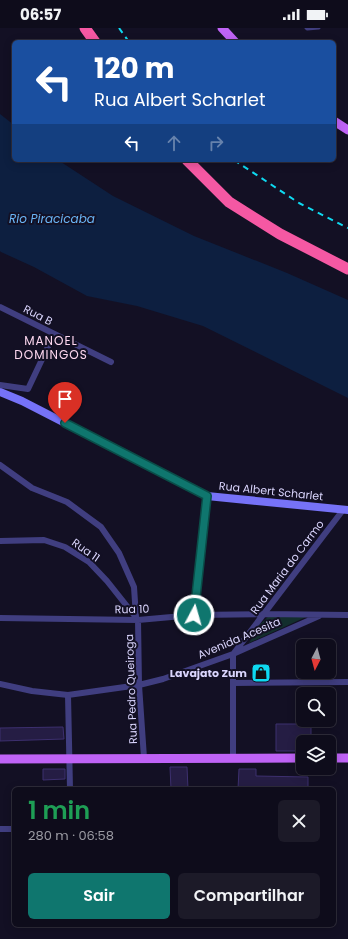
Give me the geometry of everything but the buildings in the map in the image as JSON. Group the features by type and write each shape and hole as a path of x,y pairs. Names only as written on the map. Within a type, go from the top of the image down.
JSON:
{"highway":[{"path":"85,28 94,40"},
{"path":"189,162 229,202 280,234 348,269"}],"main road":[{"path":"222,28 234,40"},
{"path":"336,122 348,130"},
{"name":"Rua Albert Scharlet","path":"0,392 22,401 207,496 345,510"},
{"path":"0,759 296,758"},
{"path":"336,758 348,758"}],"street":[{"name":"Rua B","path":"0,307 111,362"},
{"path":"0,385 28,390 54,334"},
{"name":"Rua Pedro Queiroga","path":"0,465 32,488 67,502 101,527 119,552 134,587 144,758"},
{"path":"194,615 207,496"},
{"name":"Rua Maria do Carmo","path":"233,654 345,510"},
{"name":"Rua 11","path":"0,541 44,540 66,547 89,562 107,581 137,618"},
{"name":"Rua 10","path":"0,618 137,618 194,615 265,614 348,615"},
{"name":"Avenida Acesita","path":"0,684 32,691 68,695 139,685 162,679 233,654 320,615"},
{"path":"233,654 233,758"},
{"path":"233,684 348,682"},
{"path":"68,695 70,787"},
{"path":"0,829 12,828"}],"lane":[{"path":"306,28 318,29"}],"green space":[{"path":"269,616 306,617 249,643 259,625"}],"water":[{"name":"Rio Piracicaba","path":"0,114 12,123 12,162 61,162 113,196 194,236 287,273 348,300 348,398 203,326 137,306 87,296 34,267 0,251"}],"railway":[{"path":"119,28 128,40"},
{"path":"237,162 299,203 348,228"}],"place":[{"name":"Lavajato Zum","path":"261,673"}],"district":[{"name":"MANOEL DOMINGOS","path":"51,348"}],"route":[{"path":"65,423 207,496 194,615"}]}
